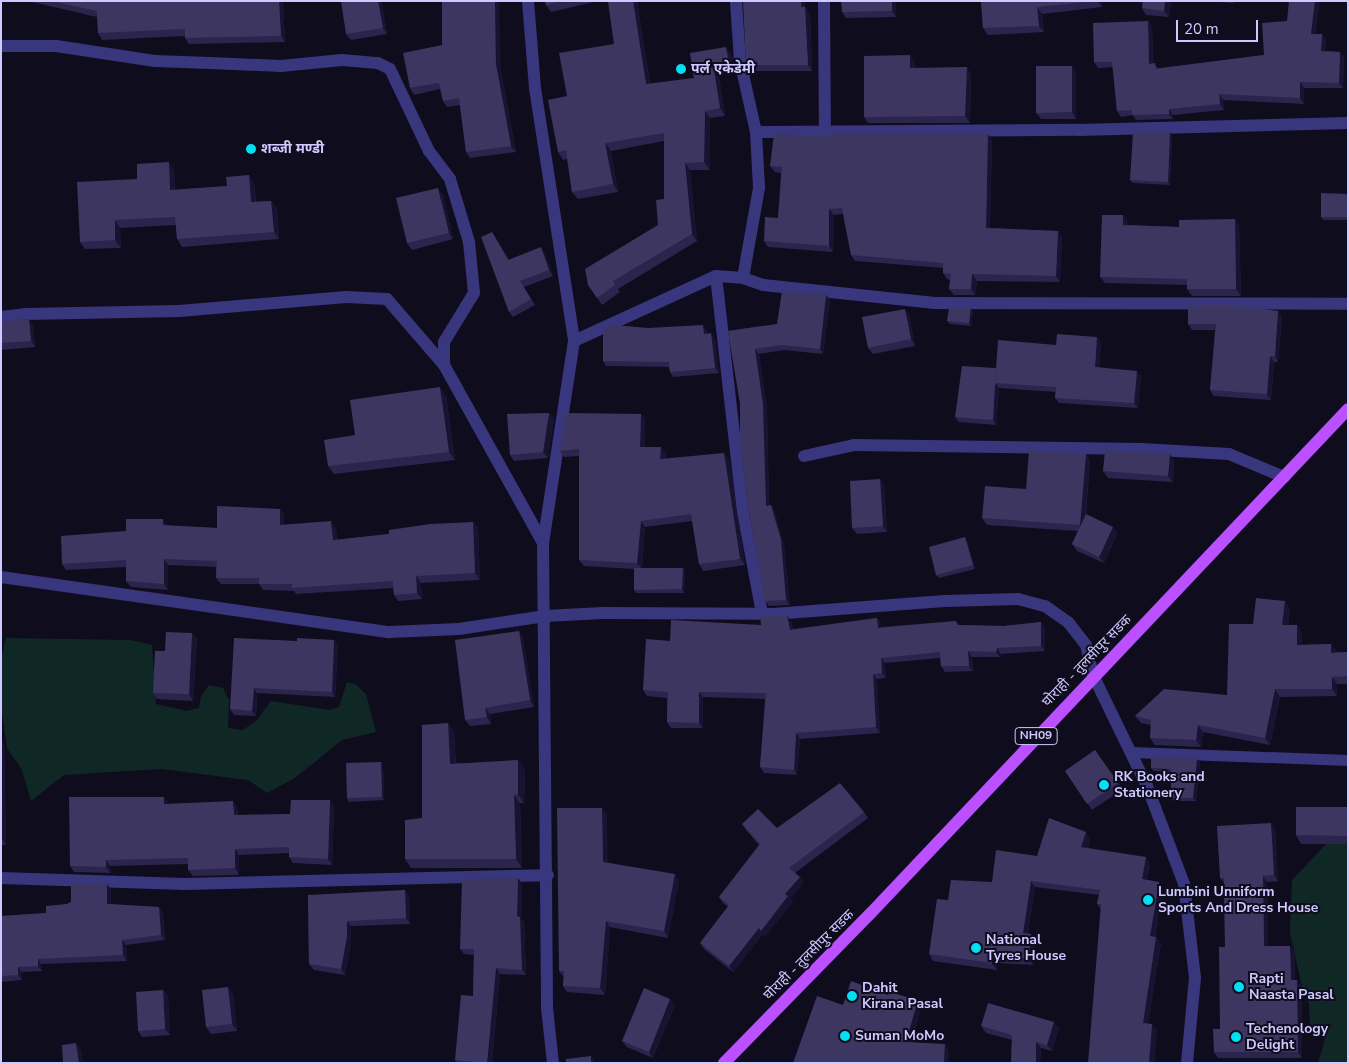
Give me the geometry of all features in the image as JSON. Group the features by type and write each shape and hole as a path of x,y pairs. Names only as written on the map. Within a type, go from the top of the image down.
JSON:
{"main road":[{"name":"घोराही - तुलसीपुर सडक","path":"724,1063 870,914 1093,675 1348,410"}],"street":[{"path":"528,1 535,88 574,340 543,543 546,616 548,1008 553,1063"},
{"path":"736,1 740,61 756,132 759,188 743,278"},
{"path":"824,1 825,131"},
{"path":"1,46 56,46 155,61 281,66 342,60 378,63 390,69 429,151 450,179 469,242 474,293 444,342 444,365"},
{"path":"756,132 1079,130 1348,123"},
{"path":"574,340 716,276 743,278 763,286 935,303 1348,304"},
{"path":"716,276 743,512 762,614"},
{"path":"1,317 26,314 179,311 346,297 387,299 444,365 543,543"},
{"path":"804,456 854,445 1141,449 1228,454 1284,477"},
{"path":"1,577 389,632 459,629 546,616 603,613 762,614 1018,599 1045,606 1068,622 1086,646 1093,675 1147,786 1184,884 1195,978 1187,1063"},
{"path":"1,878 185,884 548,875"}],"lane":[{"path":"1131,752 1348,760"}],"green space":[{"path":"6,638 130,640 152,645 156,704 187,711 199,708 201,696 209,685 223,688 229,700 228,728 243,730 257,720 271,701 330,710 339,707 347,682 355,684 366,694 376,732 342,740 295,778 267,793 248,780 161,769 64,775 31,801 22,770 7,748 1,707 1,659"},
{"path":"1348,841 1348,1063 1318,1063 1325,1039 1320,1028 1310,1029 1309,1004 1302,987 1290,932 1292,880 1327,843"}],"building":[{"path":"51,1 279,1 281,36 185,38 185,29 98,33 97,11"},
{"path":"341,1 378,1 383,28 346,34"},
{"path":"442,1 495,1 496,64 511,146 466,152 459,98 443,101 439,83 410,88 403,53 442,45"},
{"path":"545,1 561,1 546,5"},
{"path":"608,1 633,1 646,84 694,78 690,53 726,47 729,64 713,64 720,108 705,111 704,162 685,163 692,234 613,281 615,285 597,298 588,285 585,269 658,225 656,200 664,199 664,133 605,143 613,184 572,192 566,150 558,152 548,100 567,96 559,53 614,44"},
{"path":"743,1 801,1 801,7 805,7 808,65 746,65"},
{"path":"841,1 892,1 892,11 842,12"},
{"path":"981,1 1095,1 1037,7 1039,26 983,28"},
{"path":"1143,1 1165,1 1164,11 1142,8"},
{"path":"1289,1 1315,1 1311,34 1322,34 1321,51 1340,52 1339,83 1300,82 1300,98 1219,94 1220,104 1169,109 1169,114 1132,115 1132,110 1117,111 1112,62 1094,62 1093,23 1148,21 1149,64 1155,63 1156,69 1264,55 1262,23 1287,21"},
{"path":"910,55 910,68 967,67 965,116 864,117 864,56"},
{"path":"1036,66 1072,66 1072,112 1036,113"},
{"path":"1170,132 1168,182 1130,180 1133,133"},
{"path":"829,133 988,134 986,228 1058,231 1056,276 972,274 971,289 949,289 951,274 943,273 943,263 851,255 842,208 829,209 829,246 764,241 765,217 778,218 782,167 770,166 774,134 829,137"},
{"path":"169,162 170,190 227,186 226,177 249,175 251,202 271,201 274,232 177,239 175,217 115,220 115,240 80,242 77,182 137,179 137,164"},
{"path":"438,188 449,233 407,243 396,198"},
{"path":"1321,193 1348,194 1348,217 1321,217"},
{"path":"1102,215 1123,215 1123,225 1179,227 1179,220 1235,219 1236,289 1187,289 1187,279 1100,277"},
{"path":"492,232 508,260 541,247 549,270 520,281 531,299 509,312 481,237"},
{"path":"782,291 826,295 820,349 780,345 755,349 763,404 766,506 771,505 781,540 786,600 765,601 748,506 740,437 740,403 728,331 777,324"},
{"path":"1188,306 1237,306 1278,311 1275,356 1270,356 1267,394 1210,390 1216,324 1188,324"},
{"path":"949,308 971,308 969,323 947,321"},
{"path":"905,309 911,339 868,348 862,317"},
{"path":"29,319 31,341 1,343 1,322"},
{"path":"614,325 648,328 703,325 704,334 711,333 715,368 670,372 669,362 603,361 603,330"},
{"path":"1057,334 1097,337 1095,367 1137,371 1134,403 1055,398 1056,387 995,383 998,340 1056,345"},
{"path":"962,366 996,368 993,420 955,417"},
{"path":"440,387 449,452 328,466 324,440 355,435 350,400"},
{"path":"549,413 543,452 510,455 507,414"},
{"path":"566,413 641,414 640,447 661,447 660,459 724,453 740,559 699,564 691,514 641,521 637,563 579,560 579,449 560,451"},
{"path":"1029,450 1086,454 1080,525 982,518 985,486 1026,489"},
{"path":"1105,450 1170,454 1168,476 1103,471"},
{"path":"880,479 883,526 852,528 850,481"},
{"path":"217,506 280,509 280,525 331,521 333,540 389,534 389,530 430,524 473,522 475,573 416,576 417,593 394,595 393,581 292,588 292,584 259,584 259,578 216,578 217,561 164,559 164,584 126,581 126,560 62,564 61,536 126,531 126,519 163,519 163,525 217,528"},
{"path":"1086,514 1113,527 1099,557 1072,544"},
{"path":"965,537 973,565 936,575 929,547"},
{"path":"634,568 683,568 682,589 634,590"},
{"path":"1256,598 1285,601 1282,625 1297,625 1297,645 1331,644 1331,653 1348,652 1348,676 1332,677 1332,689 1275,689 1265,738 1198,725 1196,740 1150,738 1151,720 1135,716 1164,689 1227,695 1229,624 1253,624"},
{"path":"787,615 790,630 877,618 878,628 956,621 957,625 1004,626 1041,622 1041,646 997,648 996,652 968,651 969,666 941,666 940,652 881,658 882,673 873,674 876,727 796,733 794,770 760,767 766,693 699,692 699,723 667,722 668,692 643,690 646,639 670,641 671,620 761,625 760,616"},
{"path":"519,631 530,700 485,708 487,717 465,720 455,640"},
{"path":"166,632 192,633 189,694 153,693 155,651 165,651"},
{"path":"234,638 297,641 297,638 334,640 332,692 254,688 252,711 230,709"},
{"path":"448,723 450,764 518,760 518,794 514,795 516,859 405,859 405,820 422,818 422,725"},
{"path":"1095,750 1118,783 1087,804 1065,771"},
{"path":"1151,757 1197,759 1193,798 1171,798 1171,769 1151,768"},
{"path":"381,762 382,797 347,798 346,763"},
{"path":"840,783 864,812 789,868 800,877 785,894 788,896 761,931 759,928 729,966 700,943 729,905 719,897 760,844 742,824 758,809 777,828"},
{"path":"1,795 2,840 1,840"},
{"path":"69,797 164,797 164,804 233,801 234,815 290,814 291,800 330,800 328,859 289,857 289,847 235,849 235,868 188,870 188,858 106,860 106,867 70,866"},
{"path":"1296,807 1348,807 1348,836 1296,835"},
{"path":"557,808 602,808 603,862 675,874 664,931 606,921 600,988 563,986 564,971 559,971"},
{"path":"1049,818 1086,832 1081,847 1146,857 1142,879 1159,882 1150,936 1156,937 1143,1023 1152,1024 1149,1063 1088,1063 1101,904 1097,904 1100,890 1031,881 1023,933 1031,934 1029,959 992,956 992,963 929,954 937,899 948,900 951,880 992,882 996,850 1037,856"},
{"path":"1271,823 1274,875 1263,876 1264,946 1290,946 1291,980 1297,980 1298,1052 1214,1052 1213,1029 1220,1029 1219,947 1225,947 1224,878 1220,878 1217,826"},
{"path":"518,878 517,916 520,917 522,970 496,968 487,1063 455,1060 461,995 473,996 474,949 460,949 462,879"},
{"path":"71,883 107,884 107,904 159,907 161,935 122,940 123,955 38,959 38,966 18,967 18,975 1,976 1,916 46,913 46,906 67,904 71,902"},
{"path":"405,890 406,918 347,921 347,937 341,969 309,964 308,895"},
{"path":"851,981 888,995 889,992 918,1000 906,1042 945,1044 944,1063 793,1063 817,996 843,1005"},
{"path":"228,987 232,1024 206,1027 202,990"},
{"path":"644,988 670,999 649,1052 622,1041"},
{"path":"163,990 165,1029 138,1031 136,992"},
{"path":"988,1003 1054,1022 1047,1045 1036,1042 1036,1063 1011,1063 1012,1035 981,1026"},
{"path":"76,1043 79,1063 63,1063 62,1045"},
{"path":"591,1056 591,1063 566,1063 566,1059"}],"place":[{"name":"पर्ल एकेडेमी","path":"681,69"},
{"name":"शब्जी मण्डी","path":"251,149"},
{"name":"RK Books and Stationery","path":"1104,785"},
{"name":"Lumbini Unniform Sports And Dress House","path":"1148,900"},
{"name":"National Tyres House","path":"976,948"},
{"name":"Rapti Naasta Pasal","path":"1239,987"},
{"name":"Dahit Kirana Pasal","path":"852,996"},
{"name":"Suman MoMo","path":"845,1036"},
{"name":"Techenology Delight","path":"1236,1037"}]}
